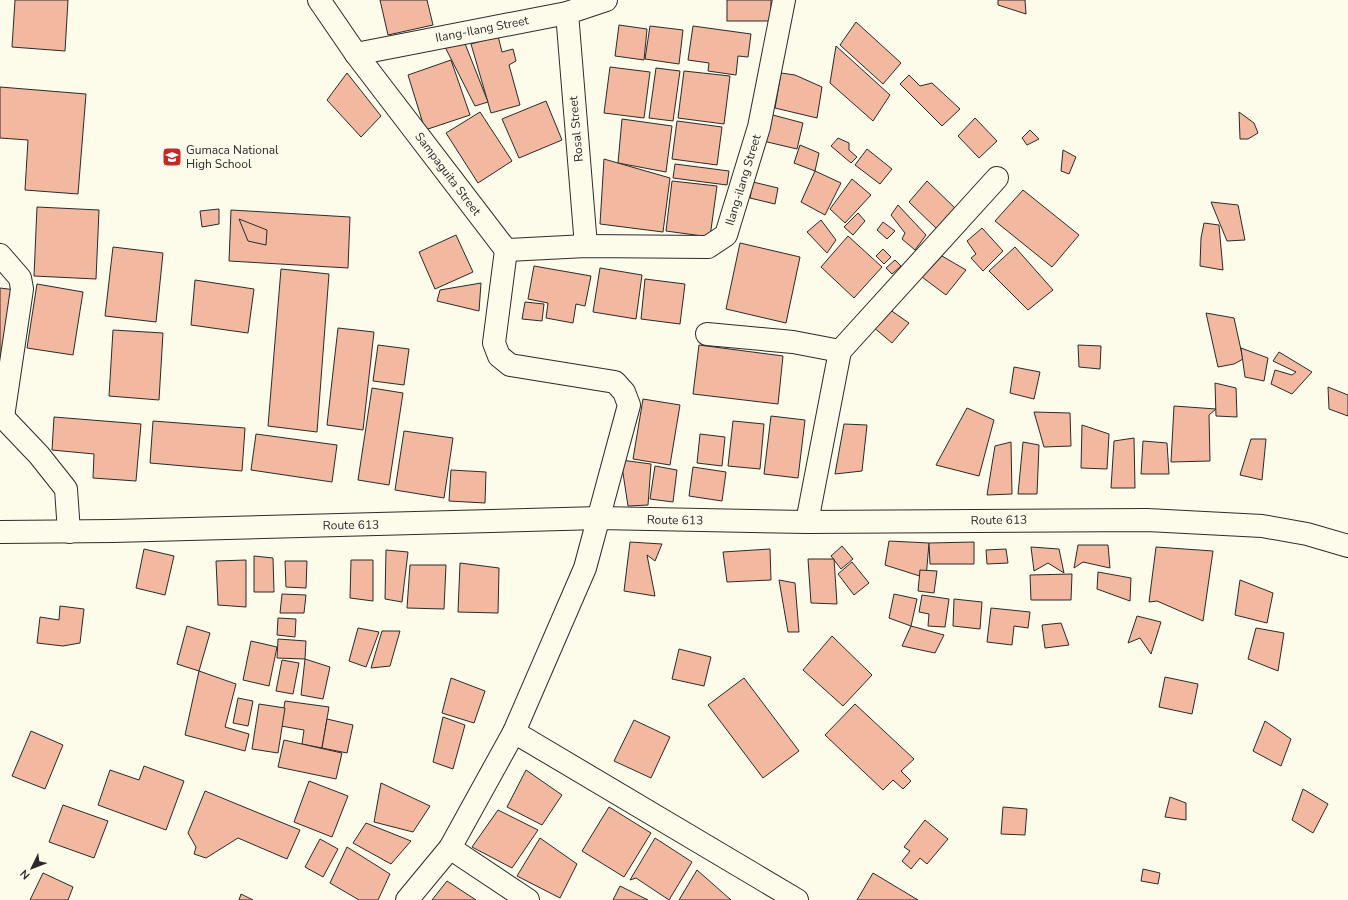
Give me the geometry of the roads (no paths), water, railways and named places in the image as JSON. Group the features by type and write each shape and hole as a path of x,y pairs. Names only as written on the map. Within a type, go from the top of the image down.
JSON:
{"street":[{"name":"Sampaguita Street","path":"319,0 356,54 506,250"},
{"name":"Ilang-Ilang Street","path":"356,54 567,12 606,0"},
{"name":"Ilang-ilang Street","path":"506,250 586,246 708,247 726,235 759,127 784,0"},
{"name":"Rosal Street","path":"567,12 586,246"},
{"path":"807,522 840,351 997,178"},
{"path":"407,900 450,848 514,732 585,568 628,406 624,392 615,382 510,365 499,356 494,343 506,250"},
{"path":"0,255 20,278 22,289 2,416 39,455 66,489 69,532"},
{"path":"708,334 793,342 840,351"},
{"name":"Route 613","path":"0,532 69,532 599,518 807,522 1155,520 1262,526 1307,534 1348,546"},
{"path":"514,732 797,900"},
{"path":"450,848 528,900"}],"place":[{"name":"Gumaca National High School","path":"172,157"}]}
